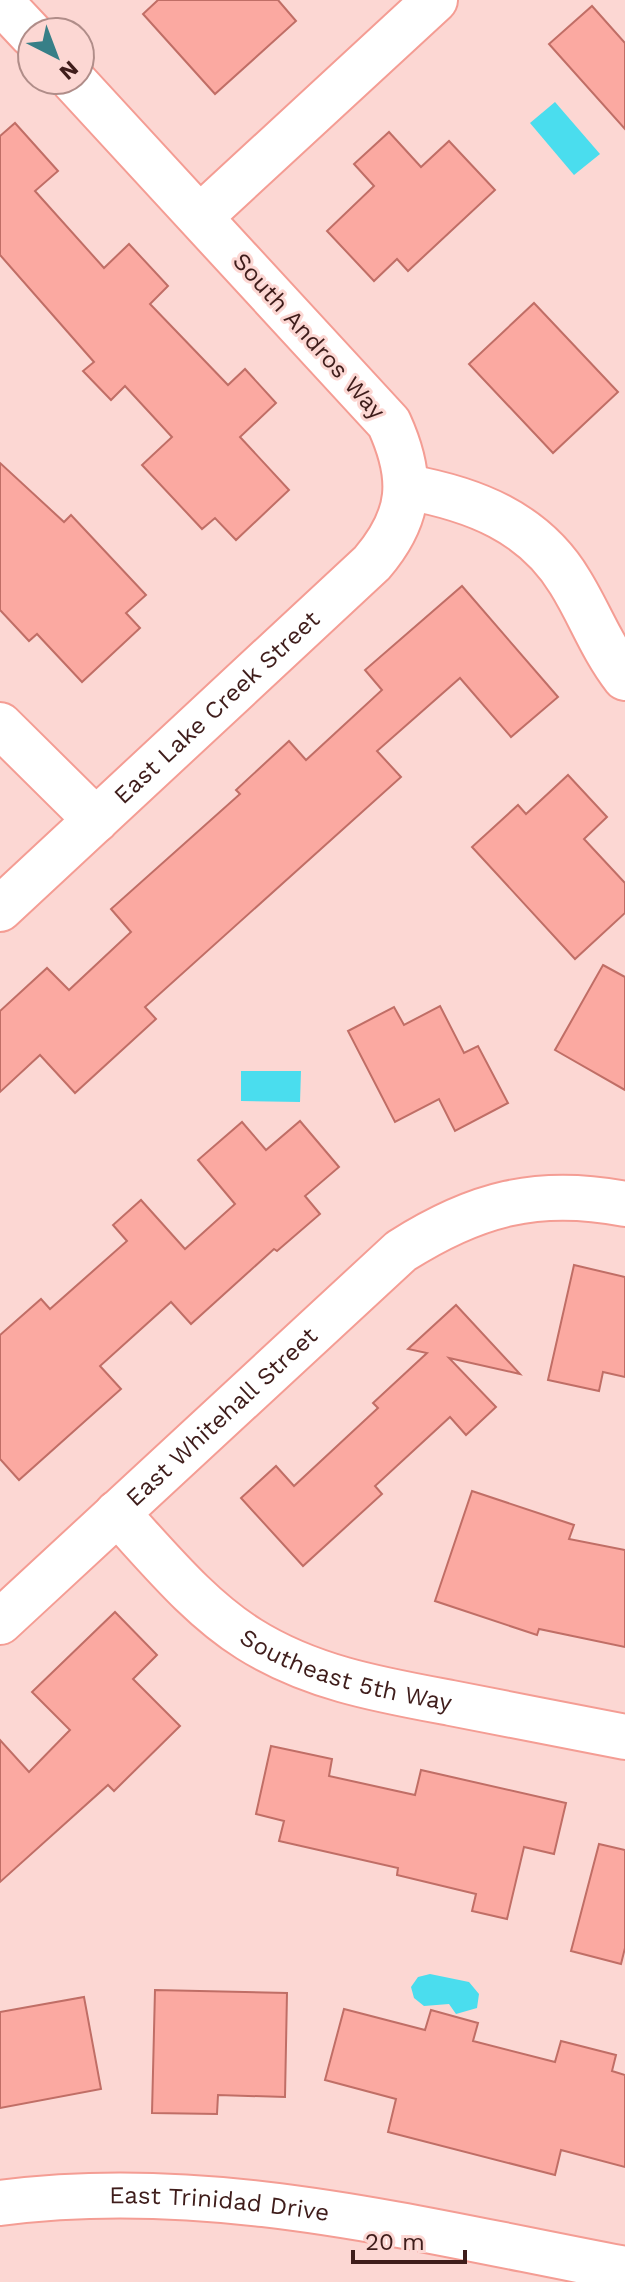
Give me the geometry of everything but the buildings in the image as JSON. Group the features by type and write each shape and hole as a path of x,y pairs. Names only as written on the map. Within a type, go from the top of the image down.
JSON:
{"street":[{"path":"200,217 435,0"},
{"path":"0,1 16,18"},
{"name":"South Andros Way","path":"88,96 389,423 402,453 407,487"},
{"path":"407,487 454,496 490,509 542,547 570,581 602,647 625,678"},
{"name":"East Lake Creek Street","path":"0,909 372,563 387,545 401,518 407,487"},
{"path":"0,725 96,820"},
{"name":"East Whitehall Street","path":"0,1622 401,1251 479,1209 521,1199 566,1196 625,1204"},
{"name":"Southeast 5th Way","path":"117,1513 214,1613 248,1639 287,1661 327,1677 370,1688 625,1737"},
{"name":"East Trinidad Drive","path":"0,2203 115,2194 202,2196 288,2205 625,2269"}],"water":[{"path":"555,102 600,154 574,175 530,123"},
{"path":"241,1071 301,1071 300,1102 241,1101"},
{"path":"430,1974 469,1982 479,1994 477,2008 456,2014 449,2004 424,2006 414,1998 411,1987 418,1977"}]}
